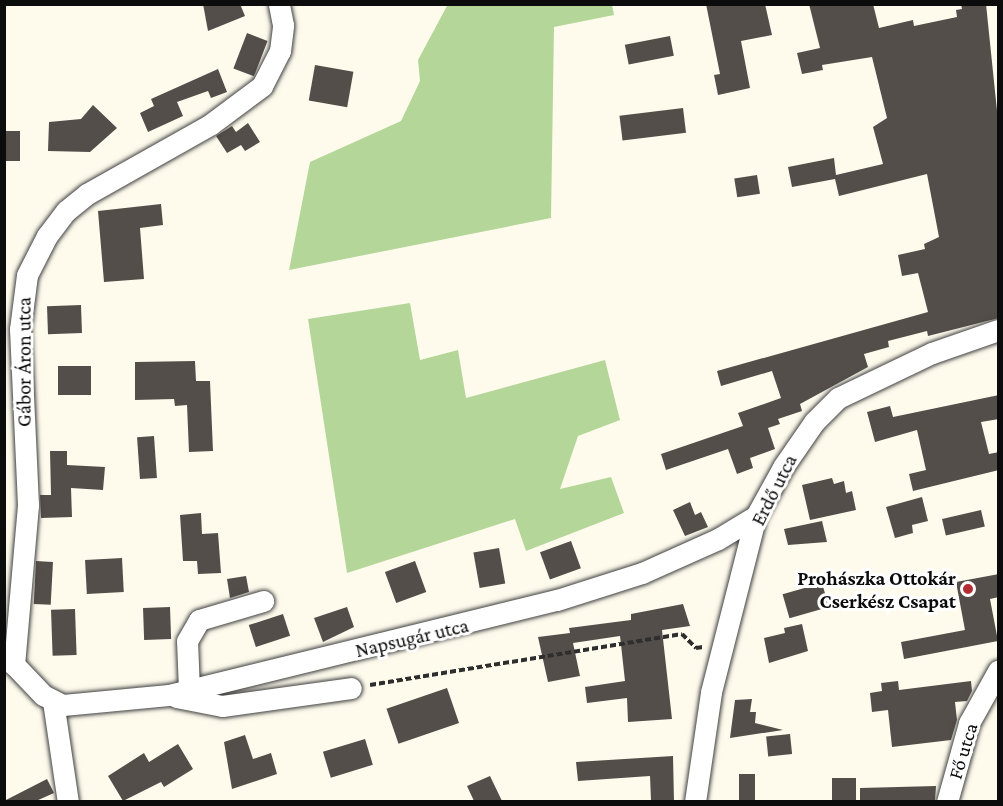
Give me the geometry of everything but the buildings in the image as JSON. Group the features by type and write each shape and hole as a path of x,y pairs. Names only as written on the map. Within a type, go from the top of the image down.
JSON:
{"street":[{"name":"Gábor Áron utca","path":"9,659 28,505 20,330 27,275 47,236 66,211 87,194 211,124 262,86 280,51 283,25 279,4"},
{"name":"Erdő utca","path":"695,801 711,692 756,516 813,422 838,398 912,361 999,330"},
{"name":"Napsugár utca","path":"53,701 76,705 179,693 462,627 642,573 718,539 756,516"},
{"path":"262,601 199,620 187,641 179,693 222,706 351,688"},
{"path":"9,659 53,701 68,801"},
{"name":"Fő utca","path":"947,801 969,723 999,671"}],"path":[{"path":"351,688 682,634 696,648"}],"green space":[{"path":"448,4 612,5 614,15 554,27 551,218 289,270 310,162 401,121 420,81 418,60"},
{"path":"410,303 420,360 458,350 466,398 605,360 620,420 578,436 560,489 611,477 624,513 526,551 515,519 347,573 308,319"}],"place":[{"name":"Prohászka Ottokár Cserkész Csapat","path":"968,589"}]}
